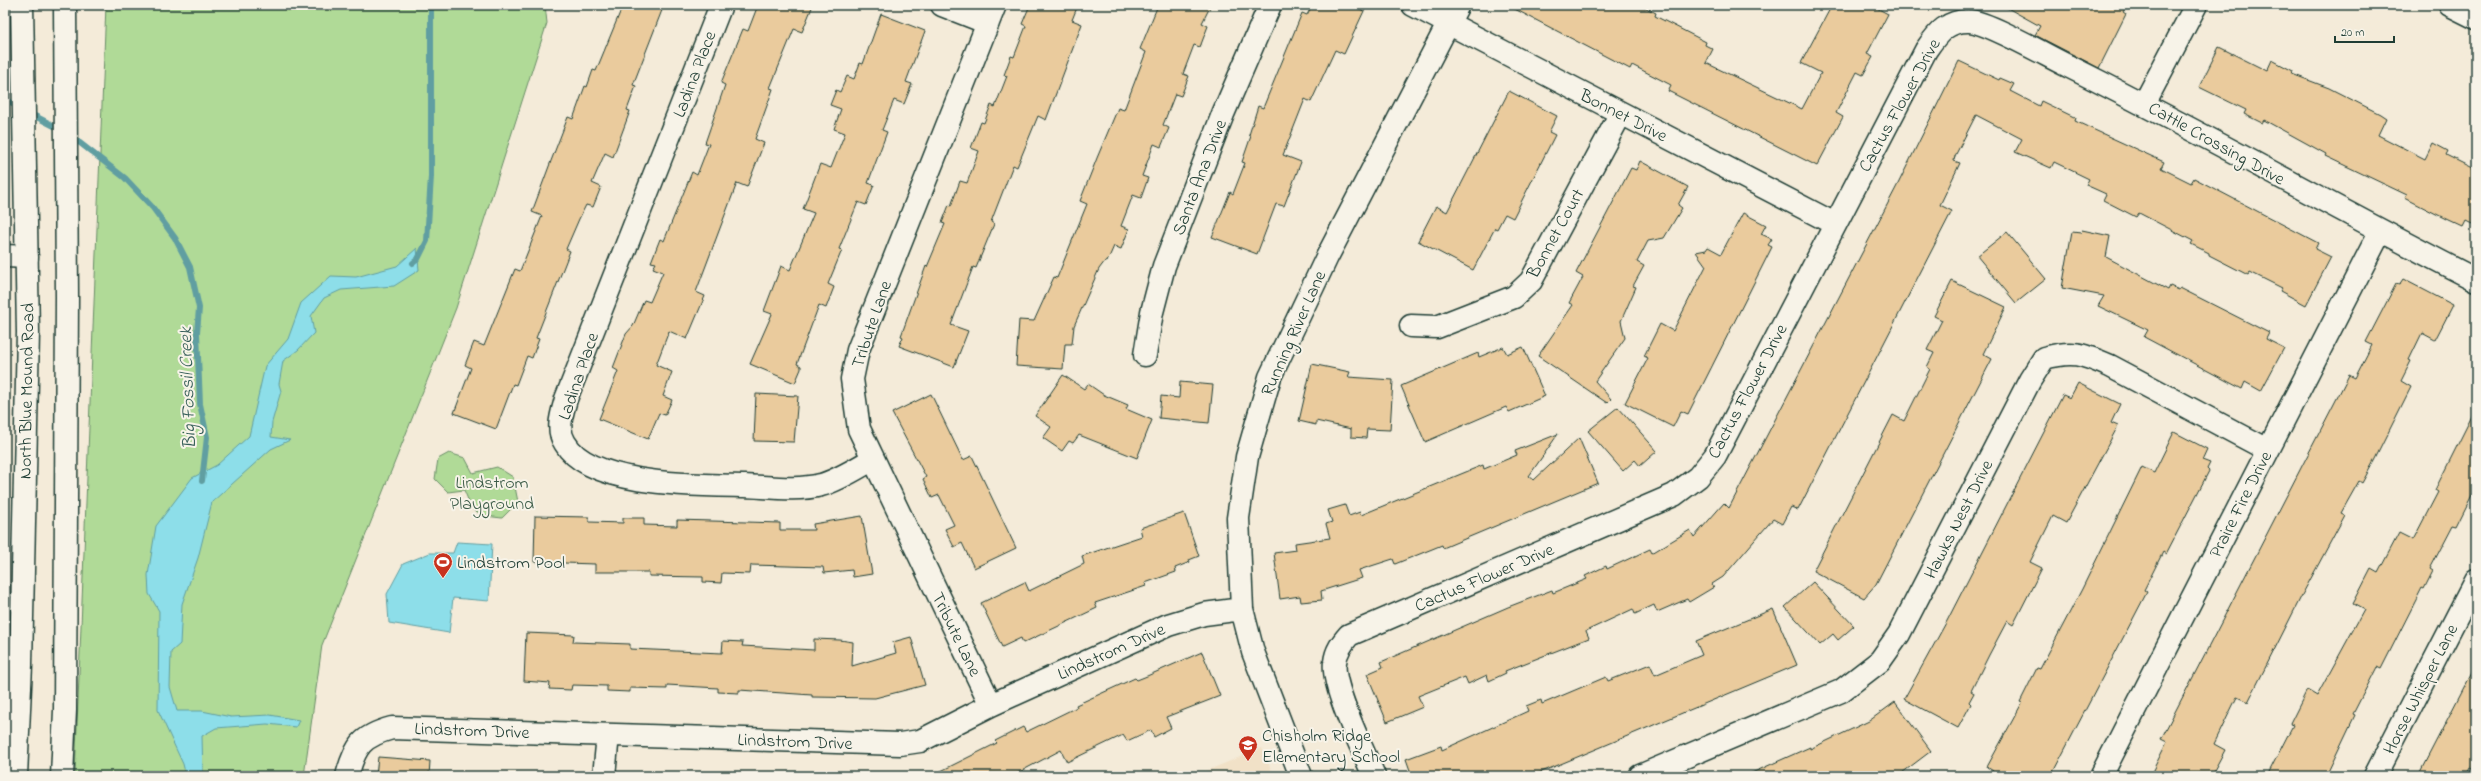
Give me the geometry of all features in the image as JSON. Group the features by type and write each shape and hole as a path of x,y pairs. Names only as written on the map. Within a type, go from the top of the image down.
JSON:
{"street":[{"name":"North Blue Mound Road","path":"16,776 21,665 28,332 22,5"},
{"path":"62,776 65,702 65,5"},
{"name":"Ladina Place","path":"721,5 566,399 560,422 564,443 578,458 599,469 668,485 795,488 822,485 874,459"},
{"path":"942,5 991,14"},
{"name":"Santa Ana Drive","path":"1145,355 1152,312 1164,266 1223,114 1270,5"},
{"name":"Bonnet Drive","path":"1413,5 1453,14 1620,113 1835,224"},
{"path":"2144,104 2196,5"},
{"path":"2450,5 2476,18"},
{"name":"Tribute Lane","path":"991,14 858,350 852,379 854,405 859,429 991,705"},
{"name":"Running River Lane","path":"1301,776 1276,716 1253,652 1242,609 1238,518 1247,457 1270,377 1327,257 1453,14"},
{"name":"Cattle Crossing Drive","path":"1953,22 1972,21 2000,32 2144,104 2380,232 2476,280"},
{"name":"Cactus Flower Drive","path":"1371,768 1336,682 1334,663 1339,647 1349,635 1674,495 1698,477 1716,456 1926,50 1938,32 1953,22"},
{"name":"Bonnet Court","path":"1411,326 1437,327 1444,325 1514,297 1531,280 1620,113"},
{"name":"Praire Fire Drive","path":"2101,776 2380,232"},
{"path":"5,256 27,257"},
{"name":"Hawks Nest Drive","path":"1640,776 1841,691 1880,661 1899,634 2030,380 2044,358 2066,353 2086,356 2110,366 2268,450"},
{"name":"Horse Whisper Lane","path":"2375,776 2476,580"},
{"name":"Lindstrom Drive","path":"347,776 352,758 360,745 373,733 392,728 900,744 920,741 991,705 1168,624 1204,614 1242,609"},
{"path":"604,776 608,735"}],"shaded area":[{"name":"Chisholm Ridge Elementary School","path":"1262,748 1274,776 1194,776"}],"green space":[{"path":"106,5 545,5 547,23 456,308 322,645 304,776 75,776"},
{"name":"Lindstrom Playground","path":"449,453 465,458 473,473 497,467 513,477 518,502 502,518 485,516 472,509 464,490 448,492 435,479 438,459"}],"water":[{"path":"417,248 419,270 394,286 341,290 324,298 311,316 314,333 298,350 283,361 279,384 281,391 272,422 271,437 290,440 271,449 212,502 198,558 182,604 180,644 171,652 170,687 177,711 202,711 231,717 270,715 299,720 296,727 267,724 216,728 202,736 203,776 186,776 183,764 158,710 159,611 149,594 148,575 156,526 192,478 217,465 249,436 265,366 288,339 301,303 331,276 356,277 397,266"},
{"name":"Lindstrom Pool","path":"457,542 492,544 489,601 453,598 449,633 389,623 387,594 403,564 430,553 453,553"}],"building":[{"path":"623,5 664,5 633,85 636,86 627,110 630,111 613,157 605,153 592,183 601,187 593,207 586,205 579,219 566,249 570,251 536,338 539,339 532,358 527,356 516,385 513,384 496,429 454,413 471,368 465,365 474,342 484,346 515,269 520,271 542,216 532,212 568,117 573,119 585,86 587,87 593,70 596,71"},
{"path":"758,5 813,5 802,32 794,29 770,88 773,89 755,139 764,143 747,187 737,183 696,292 705,296 687,339 669,331 656,365 672,372 663,396 672,400 665,415 659,413 648,439 599,419 618,371 613,368 626,334 633,326 644,300 650,302 663,272 653,268 656,263 651,262 660,239 664,241 692,172 697,175 709,144 705,143 725,85 721,83 743,29 748,31"},
{"path":"1030,5 1078,5 1072,20 1082,24 1046,120 1038,116 1017,167 1013,165 991,222 994,224 976,268 973,267 951,325 968,331 954,367 899,346 903,337 901,336 926,266 927,267 945,224 942,223 949,205 951,206 960,181 967,183 979,151 971,148 981,122 984,123 991,105 995,107 1007,76 1004,75 1011,56 1014,57 1026,26 1022,24"},
{"path":"1158,5 1211,5 1202,23 1208,26 1200,47 1194,45 1183,74 1189,76 1181,96 1175,94 1163,125 1169,128 1161,147 1154,144 1142,176 1148,178 1141,198 1133,195 1121,226 1129,229 1121,249 1114,246 1107,262 1105,261 1099,269 1074,326 1072,344 1065,344 1063,369 1016,366 1019,320 1034,321 1054,277 1057,278 1087,204 1080,201 1118,108 1124,110 1146,52 1140,49"},
{"path":"1312,5 1350,5 1364,11 1344,54 1335,50 1311,102 1305,99 1283,155 1301,162 1284,206 1276,204 1257,254 1212,237 1230,192 1233,194 1245,163 1242,162 1251,136 1249,135 1258,106 1263,108 1302,13 1307,15"},
{"path":"1507,5 1640,5 1656,13 1655,16 1706,42 1705,45 1713,49 1706,63 1802,109 1821,73 1801,63 1832,5 1871,5 1888,14 1867,54 1873,57 1863,75 1857,72 1836,113 1843,117 1817,166 1668,91 1671,85 1632,65 1630,69"},
{"path":"2002,5 2127,5 2123,12 2126,14 2099,68 2035,35 2040,26"},
{"path":"881,14 925,31 906,82 912,84 904,104 894,100 882,130 887,132 868,183 874,185 866,205 858,202 839,249 842,250 828,284 834,287 826,308 819,305 797,364 801,366 801,369 795,383 750,364 772,314 764,311 781,266 790,270 814,213 803,209 820,164 831,168 845,133 834,129 841,109 830,105 836,90 840,92 847,76 854,79 860,63 863,64"},
{"path":"2219,47 2267,71 2272,60 2293,71 2292,74 2329,88 2380,114 2386,118 2378,135 2425,159 2433,143 2448,151 2446,155 2476,170 2476,226 2466,221 2463,227 2446,219 2405,198 2407,195 2325,156 2326,154 2264,120 2262,123 2244,114 2246,110 2199,87"},
{"path":"1959,61 1999,80 2000,78 2014,84 2010,91 2039,106 2041,101 2076,118 2075,121 2164,162 2161,168 2191,183 2194,178 2318,243 2315,249 2331,257 2306,305 2280,291 2282,288 2250,272 2248,275 2209,255 2209,253 2191,244 2193,241 2139,213 2136,217 2103,200 2106,194 2086,185 2089,179 2054,162 2051,168 2015,152 2022,139 1976,115 1955,156 1954,161 1960,163 1940,205 1952,211 1798,510 1791,507 1782,524 1773,519 1723,577 1712,584 1714,587 1689,602 1687,599 1657,612 1654,605 1635,614 1633,609 1586,631 1589,638 1505,671 1506,673 1489,681 1487,675 1468,684 1465,677 1418,696 1423,707 1387,722 1367,674 1383,667 1381,662 1508,607 1552,590 1553,593 1587,579 1585,576 1606,566 1607,569 1650,549 1652,553 1690,530 1694,537 1724,503 1729,508 1898,184"},
{"path":"1509,91 1557,116 1549,132 1555,135 1513,218 1505,214 1497,229 1495,228 1473,270 1418,241 1436,206 1447,212"},
{"path":"1640,161 1688,187 1678,205 1682,208 1664,238 1648,241 1637,262 1644,266 1633,286 1636,287 1621,321 1625,338 1595,381 1611,399 1607,403 1538,356 1573,305 1569,303 1583,277 1576,273 1631,168 1636,170"},
{"path":"1743,213 1766,225 1761,234 1772,239 1768,245 1772,247 1688,414 1681,411 1673,427 1625,403 1648,358 1644,356 1660,324 1673,331 1706,266 1696,252 1706,250 1708,247 1721,254"},
{"path":"2082,230 2110,236 2106,257 2168,290 2170,286 2179,290 2180,288 2269,333 2266,339 2284,348 2261,391 2245,382 2242,389 2144,337 2148,330 2098,306 2104,296 2062,288 2072,232 2081,233"},
{"path":"2007,232 2046,279 2016,303 1977,256"},
{"path":"2403,279 2453,305 2435,340 2422,333 2401,381 2411,387 2374,461 2362,483 2359,481 2341,513 2345,515 2302,595 2248,702 2237,697 2214,744 2225,750 2211,776 2150,776 2167,742 2161,739 2349,375 2355,378 2372,345 2366,342 2396,284 2399,285"},
{"path":"1952,281 2006,307 1983,354 1992,359 1876,584 1864,598 1813,571 1893,415 1904,421 1930,369 1927,367 1934,353 1927,350 1942,320 1934,316"},
{"path":"1503,347 1507,354 1523,347 1545,396 1509,412 1506,407 1425,442 1401,386 1478,353 1479,357"},
{"path":"1312,364 1350,372 1348,377 1393,380 1390,430 1367,429 1366,438 1351,437 1351,429 1316,421 1316,425 1299,421"},
{"path":"1063,375 1084,389 1088,384 1104,395 1128,405 1126,409 1152,420 1137,458 1079,435 1073,443 1069,441 1062,451 1043,438 1051,427 1035,416"},
{"path":"1180,382 1213,385 1209,423 1159,418 1161,396 1179,398"},
{"path":"2078,383 2120,404 2111,423 2118,426 2066,523 2053,516 2030,562 2042,568 2013,625 2007,621 1989,655 1971,691 1974,693 1969,702 1971,704 1958,728 1904,699 1947,621 2063,395 2070,398"},
{"path":"756,394 798,396 794,442 754,441"},
{"path":"931,394 963,460 972,456 1016,548 974,568 962,543 954,547 945,529 954,525 939,495 932,498 923,479 926,477 892,413"},
{"path":"1618,407 1657,451 1640,466 1635,460 1623,471 1588,431"},
{"path":"2476,408 2476,488 2457,526 2453,525 2430,569 2433,571 2424,589 2422,588 2381,669 2377,667 2353,714 2355,715 2326,776 2267,776 2293,725 2290,724 2307,690 2317,696 2364,610 2353,604 2371,569 2378,573 2399,533 2413,540 2438,492 2435,490"},
{"path":"2174,432 2207,449 2202,460 2210,463 2207,469 2209,471 2166,554 2163,552 2144,590 2147,592 2051,776 1991,776 1993,771 1987,767 2022,703 2020,702 2037,668 2040,669 2082,589 2142,467 2154,473"},
{"path":"1558,434 1529,476 1534,480 1579,438 1598,483 1443,548 1442,545 1395,564 1393,559 1359,570 1362,578 1321,591 1322,600 1301,602 1300,596 1280,599 1274,553 1296,550 1295,543 1330,538 1326,524 1332,522 1328,510 1345,505 1349,516 1360,512 1361,515 1483,465 1484,469 1517,455 1515,451"},
{"path":"1184,513 1199,556 1189,560 1190,562 1175,568 1176,572 1145,583 1146,586 1095,603 1097,608 1023,643 1021,638 1002,647 981,603 1025,582 1029,591 1084,564 1082,556 1142,536 1140,528"},
{"path":"535,516 589,517 589,522 623,523 623,518 644,518 644,525 677,526 677,520 780,523 780,530 814,530 813,524 862,516 872,574 853,577 852,570 824,573 823,567 751,565 750,574 722,573 721,583 703,582 703,577 649,576 649,572 595,572 595,564 534,562"},
{"path":"1813,582 1854,626 1838,640 1833,634 1820,645 1785,607"},
{"path":"1773,609 1797,665 1532,776 1412,776 1406,759 1441,746 1442,750 1528,711 1526,706 1541,700 1542,704 1606,677 1608,681 1650,664 1655,675 1702,655 1696,641"},
{"path":"526,633 574,635 573,642 630,644 630,649 722,653 723,641 743,642 742,646 814,650 814,639 840,640 853,642 852,666 896,653 893,642 911,637 925,685 875,698 812,697 812,695 739,690 739,693 718,692 718,688 667,685 667,689 630,688 630,692 607,691 607,686 572,685 571,690 549,689 550,683 524,681"},
{"path":"1202,652 1220,696 1166,717 1171,728 1154,737 1151,730 1127,741 1123,735 1067,762 1061,750 1012,776 931,776 997,743 995,741 1023,727 1026,732 1077,707 1076,705 1135,678 1137,680"},
{"path":"2476,664 2476,771 2470,768 2466,776 2418,776"},
{"path":"1895,702 1931,751 1898,776 1745,776 1810,747 1810,749 1869,721"},
{"path":"378,757 430,761 429,776 376,776"}],"waterway":[{"path":"413,263 418,259 427,241 431,176 431,5"},
{"name":"Big Fossil Creek","path":"5,99 19,107"},
{"name":"Big Fossil Creek","path":"29,113 62,130"},
{"name":"Big Fossil Creek","path":"71,136 125,178 153,208 175,238 190,267 199,308 197,333 200,404 207,437 202,481"}],"place":[{"name":"Lindstrom Pool","path":"443,579"},
{"name":"Chisholm Ridge Elementary School","path":"1248,762"}]}
